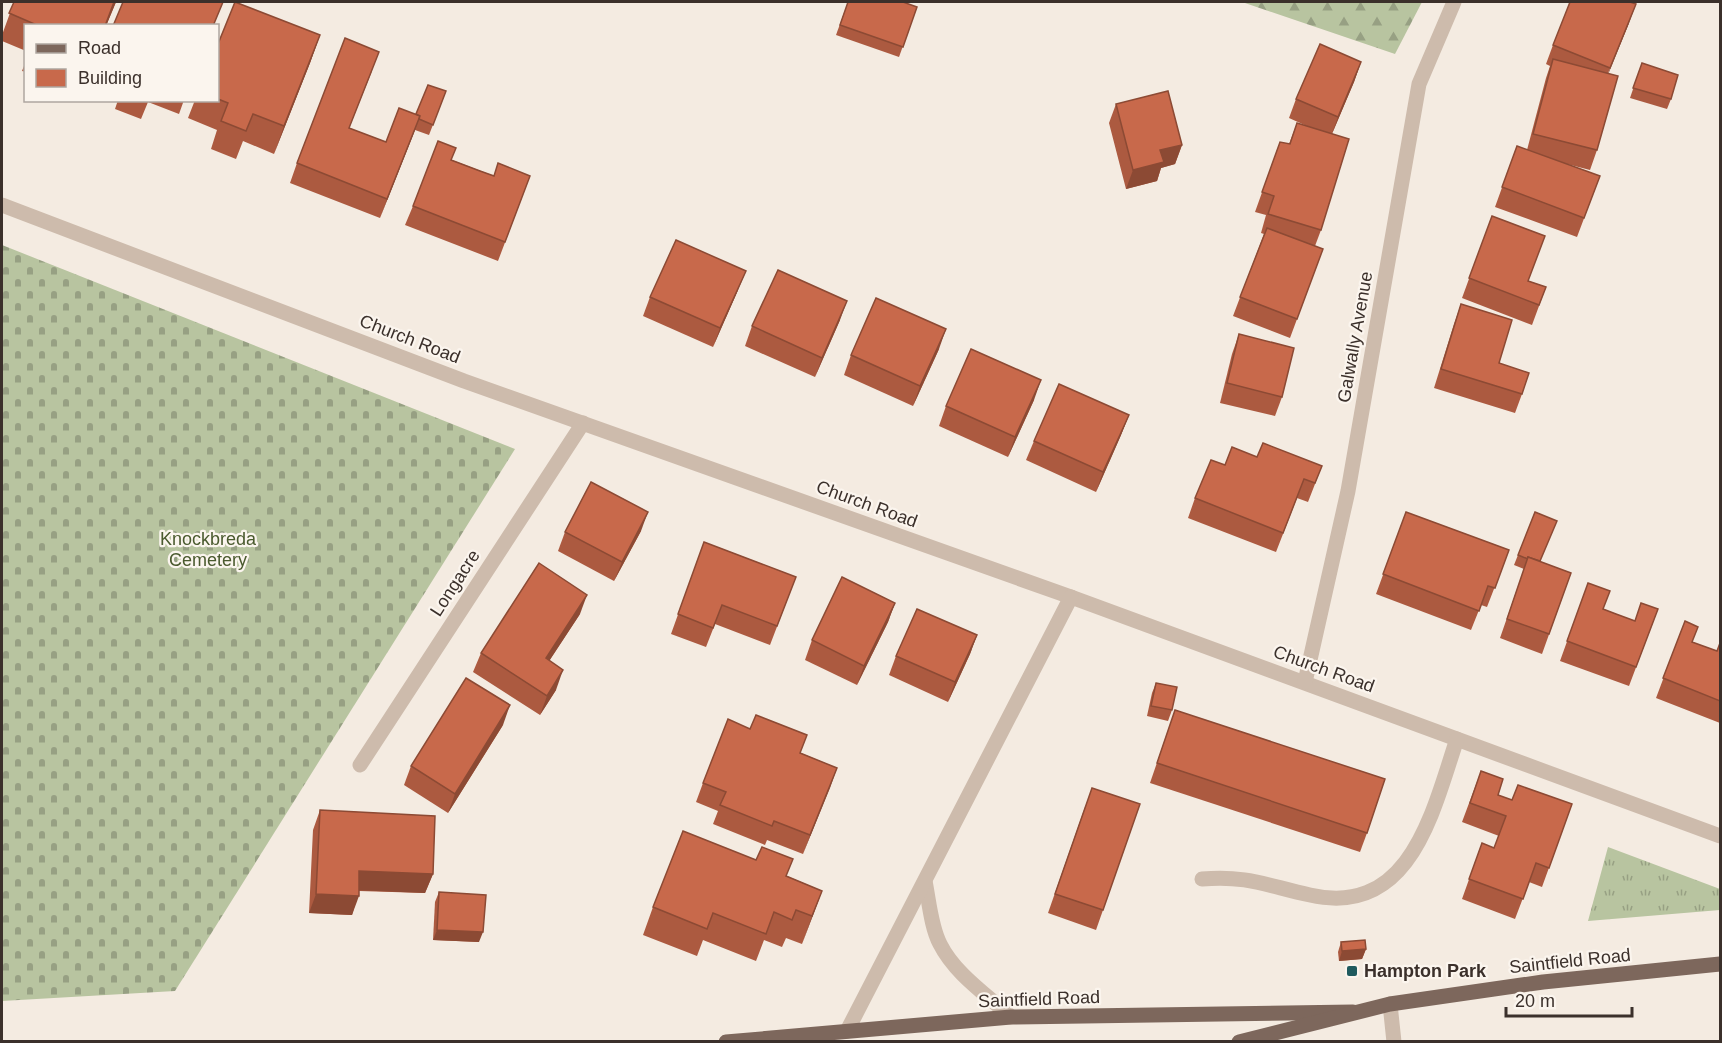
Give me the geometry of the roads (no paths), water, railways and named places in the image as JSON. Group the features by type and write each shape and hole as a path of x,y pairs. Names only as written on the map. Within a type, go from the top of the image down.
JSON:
{"main road":[{"name":"Saintfield Road","path":"1239,1041 1390,1004 1543,982 1720,964"},
{"name":"Saintfield Road","path":"726,1041 1011,1017 1353,1012"},
{"path":"847,1031 871,1041"}],"street":[{"name":"Galwally Avenue","path":"1305,682 1348,491 1419,84 1454,2"},
{"name":"Church Road","path":"2,205 464,381 1071,597 1720,836"},
{"name":"Longacre","path":"360,765 583,423"},
{"path":"847,1031 1071,597"},
{"path":"1202,879 1232,876 1262,881 1310,896 1334,898 1358,896 1380,886 1403,869 1420,843 1456,739"},
{"path":"925,881 939,943 950,960 967,978 1011,1017"},
{"path":"1390,1004 1394,1041"}],"place":[{"name":"Hampton Park","path":"1352,971"}],"park label":[{"name":"Knockbreda Cemetery","path":"208,549"}]}
